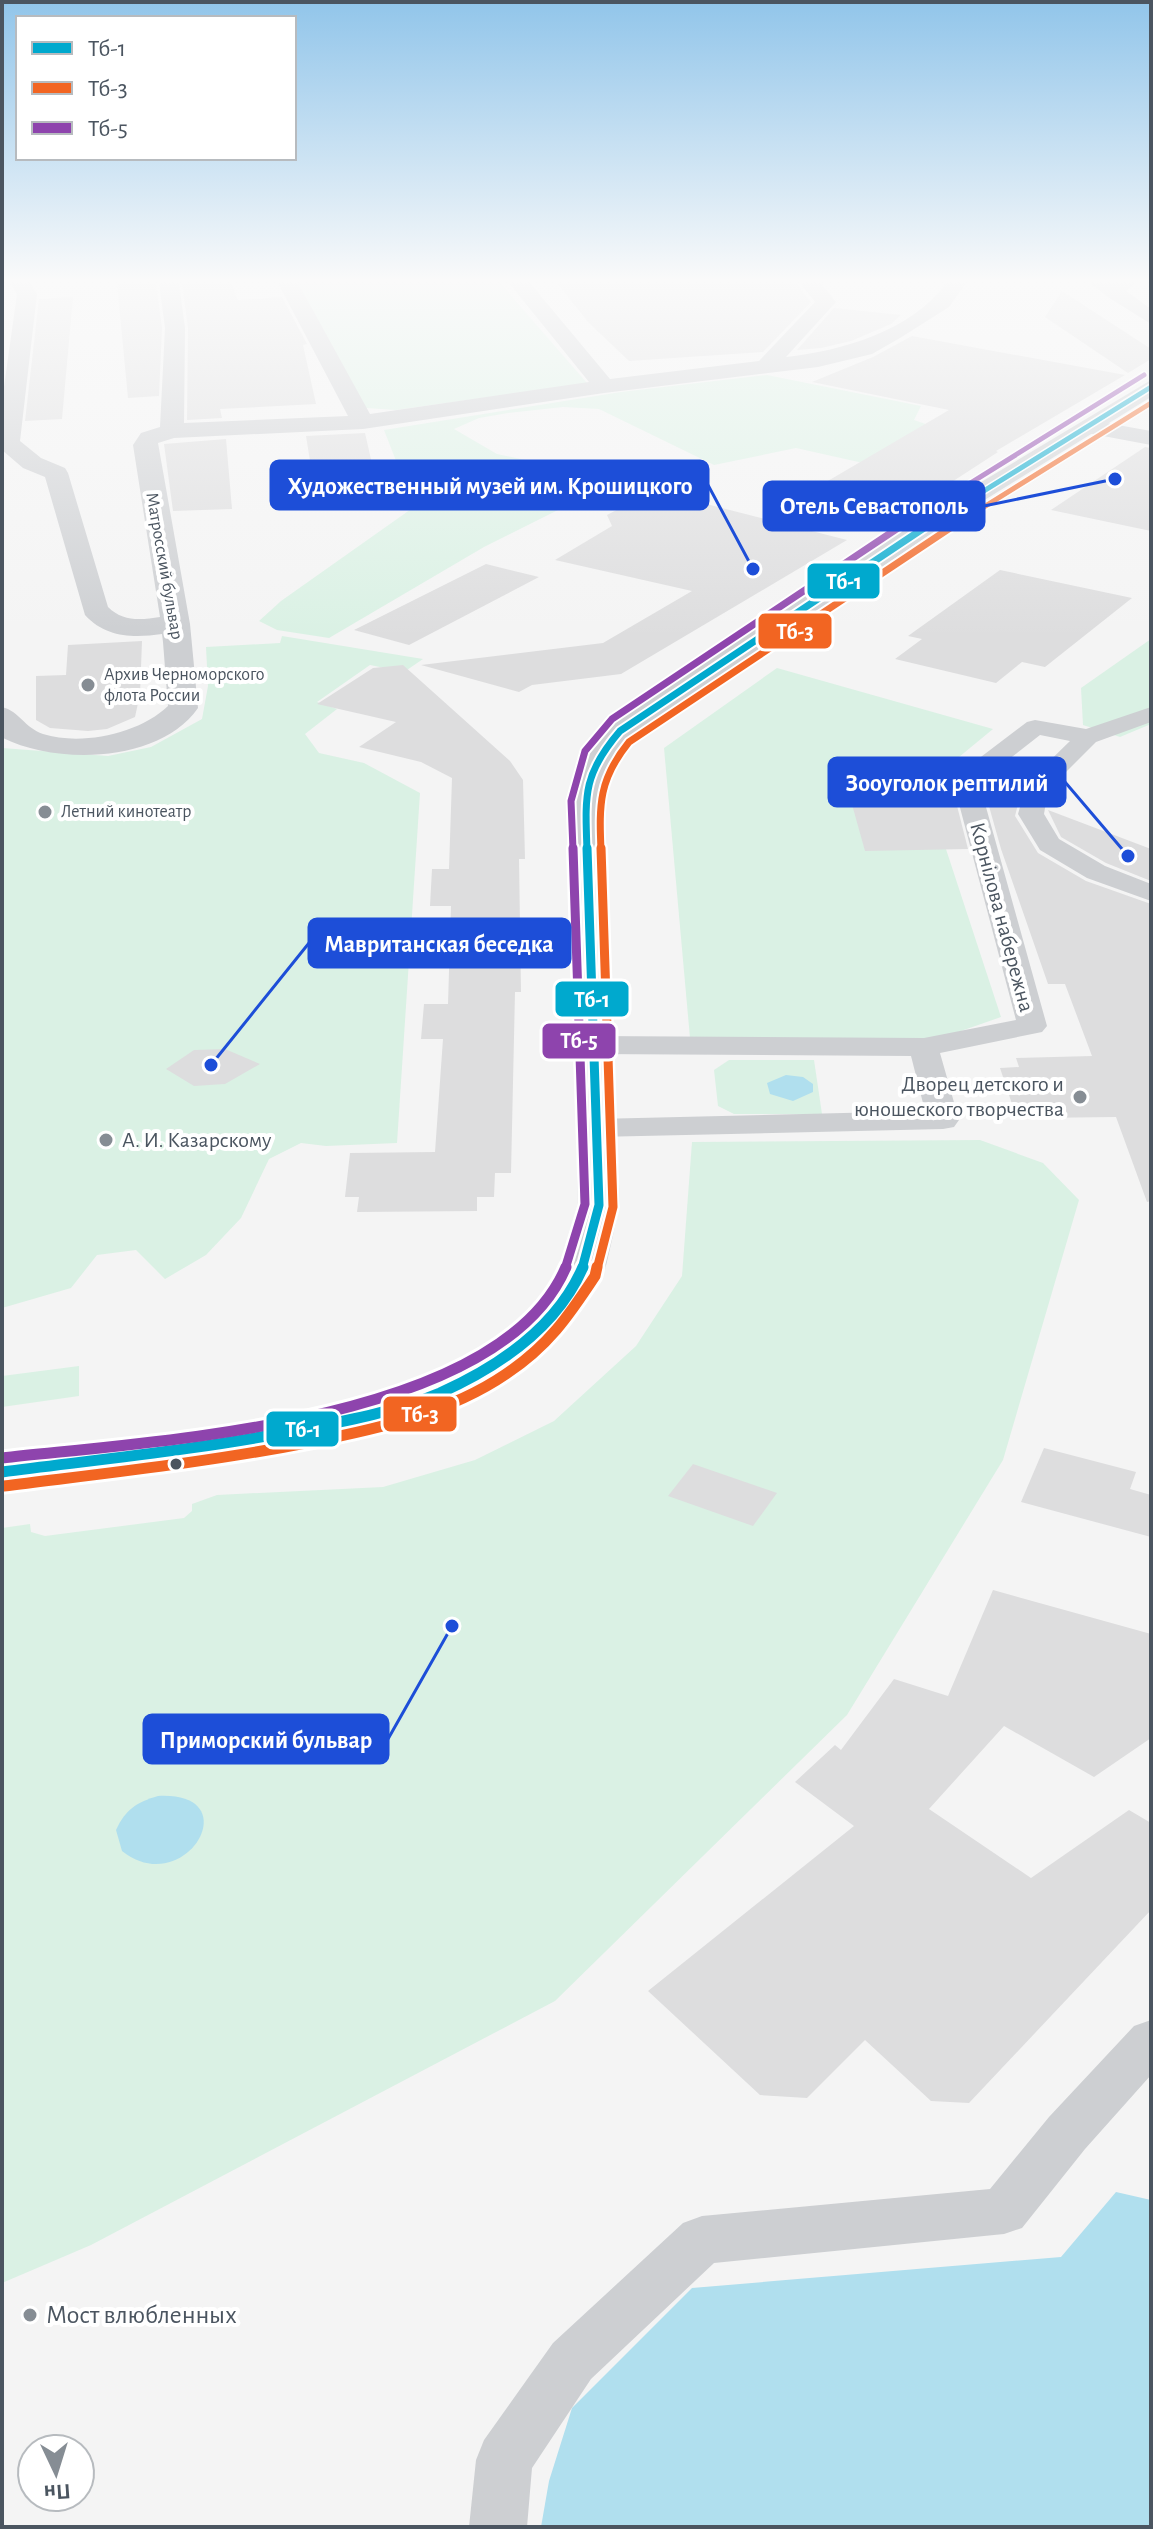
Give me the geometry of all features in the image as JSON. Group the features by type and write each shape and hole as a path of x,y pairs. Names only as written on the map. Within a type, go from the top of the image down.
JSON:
{"main road":[{"path":"2,1472 255,1441 411,1406 477,1375 508,1356 539,1328 560,1306 586,1263 597,1235 599,1205 585,801 597,758 620,731 633,722 932,522 1130,401"}],"street":[{"path":"13,401 8,443 32,463 56,473 95,609 103,621 122,628 176,624"},
{"path":"173,401 172,431 363,422 503,401"},
{"path":"352,401 363,422"},
{"path":"1090,427 1151,438"},
{"name":"Матросский бульвар","path":"2,716 20,735 42,742 69,745 112,743 162,729 177,718 183,708 176,624 153,514 145,445 149,438 172,431"},
{"path":"1151,714 1088,737 1036,788 1031,814 1049,844 1096,872 1151,893"},
{"name":"Корнілова набережна","path":"924,1047 1032,1026 971,800 978,771 1035,727 1088,737"},
{"path":"592,1045 924,1047 943,1120 596,1128"},
{"path":"498,2527 504,2460 572,2361 702,2240 1004,2211 1067,2133 1151,2041"}],"green space":[{"path":"362,401 460,401 396,410 366,408"},
{"path":"565,401 896,401 921,406 914,420 943,430 872,465 796,448 714,465 599,409 563,407 479,418 454,429 497,454 633,483 576,501 484,547 329,638 277,630 259,621 281,601 414,507 384,430"},
{"path":"671,460 686,462 696,468 692,475 650,475 646,471 648,466"},
{"path":"282,636 423,659 404,672 370,665 317,702 337,709 305,734 319,753 364,763 420,793 397,1143 326,1146 301,1143 269,1159 241,1218 206,1255 165,1279 136,1250 97,1255 71,1288 2,1308 2,748 108,756 151,747 202,719 208,686 206,647 280,643"},
{"path":"1151,639 1151,724 1120,737 1083,725 1081,688"},
{"path":"777,668 993,729 925,785 1001,1017 941,1038 690,1038 664,748"},
{"path":"729,1060 814,1060 822,1114 734,1114 718,1106 714,1070"},
{"path":"980,1140 1043,1163 1079,1200 1003,1460 847,1715 555,2001 91,2245 2,2283 2,1528 30,1524 31,1532 45,1536 184,1518 192,1511 192,1504 217,1495 383,1487 475,1460 554,1421 636,1346 682,1276 692,1142"},
{"path":"79,1366 79,1396 2,1407 2,1376"}],"water":[{"path":"786,1075 803,1077 813,1084 813,1092 793,1101 770,1094 767,1083"},
{"path":"158,1796 185,1799 200,1810 204,1824 198,1840 185,1854 167,1863 145,1863 122,1851 116,1830 132,1808"},
{"path":"1116,2192 1151,2200 1151,2527 541,2527 549,2481 572,2408 692,2288 1061,2257"}],"building":[{"path":"27,401 64,401 62,419 25,421"},
{"path":"187,401 315,401 316,404 220,409 222,418 187,420"},
{"path":"905,401 1081,401 996,451 941,489 927,486 809,492 949,410"},
{"path":"365,433 378,490 373,491 376,501 317,504 306,436"},
{"path":"226,439 232,509 173,511 164,444"},
{"path":"1145,447 1151,448 1151,531 1051,510"},
{"path":"676,479 675,496 847,540 621,674 532,685 519,692 421,665 603,643 692,591 555,560 612,526 607,515"},
{"path":"486,564 539,577 409,645 354,630"},
{"path":"1000,570 1132,598 1045,667 1022,662 996,683 895,659 922,639 908,636"},
{"name":"Архив Черноморского флота России","path":"142,641 140,694 135,717 107,729 88,731 50,728 36,720 36,676 66,675 68,645"},
{"path":"403,665 510,761 523,780 525,859 519,859 521,992 515,992 511,1173 495,1173 494,1197 477,1197 477,1211 357,1212 359,1197 345,1197 350,1153 435,1152 443,1039 421,1039 424,1004 448,1004 451,906 430,906 432,869 449,869 452,778 421,762 359,747 396,722 317,704 373,668"},
{"path":"918,782 923,797 955,798 968,849 865,851 846,783"},
{"path":"987,799 1019,800 1015,816 1038,853 1086,881 1151,904 1151,1201 1147,1202 1116,1117 1033,1118 1030,1107 1013,1107 1000,1068 1019,1067 1016,1058 1092,1056 1065,984 1048,984"},
{"path":"1048,810 1151,849 1151,881 1106,863 1061,837"},
{"path":"225,1049 260,1064 225,1084 194,1086 166,1069 194,1050"},
{"path":"1044,1448 1136,1472 1130,1489 1151,1495 1151,1537 1021,1502"},
{"path":"693,1464 777,1493 753,1526 668,1496"},
{"path":"993,1590 1151,1634 1151,1738 1094,1777 1004,1726 929,1809 1031,1878 1129,1810 1151,1823 1151,1910 969,2103 931,2101 865,2040 807,2098 760,2095 648,1991 854,1826 795,1782 835,1745 841,1750 894,1679 948,1696"}],"transit line":[{"name":"Тб-5","path":"2,1458 209,1434 286,1421 361,1403 430,1380 490,1351 537,1313 562,1275 585,1204 571,801 585,751 612,719 924,510 1102,401"},
{"name":"Тб-1","path":"2,1472 238,1442 373,1415 439,1393 498,1362 548,1322 582,1270 599,1205 585,801 597,758 620,731 932,522 1128,401"},
{"name":"Тб-3","path":"4,1486 240,1456 376,1429 443,1406 505,1375 558,1331 595,1276 613,1207 599,803 610,765 629,742 940,534 1151,403"}],"place":[{"name":"Отель Севастополь","path":"1115,479"},
{"name":"Художественный музей им. Крошицкого","path":"753,569"},
{"name":"Архив Черноморского флота России","path":"88,685"},
{"name":"Летний кинотеатр","path":"45,812"},
{"name":"Зооуголок рептилий","path":"1128,856"},
{"name":"Мавританская беседка","path":"211,1065"},
{"name":"Дворец детского и юношеского творчества","path":"1080,1097"},
{"name":"А. И. Казарскому","path":"106,1140"},
{"name":"Приморский бульвар","path":"452,1626"},
{"name":"Мост влюбленных","path":"30,2315"}]}
